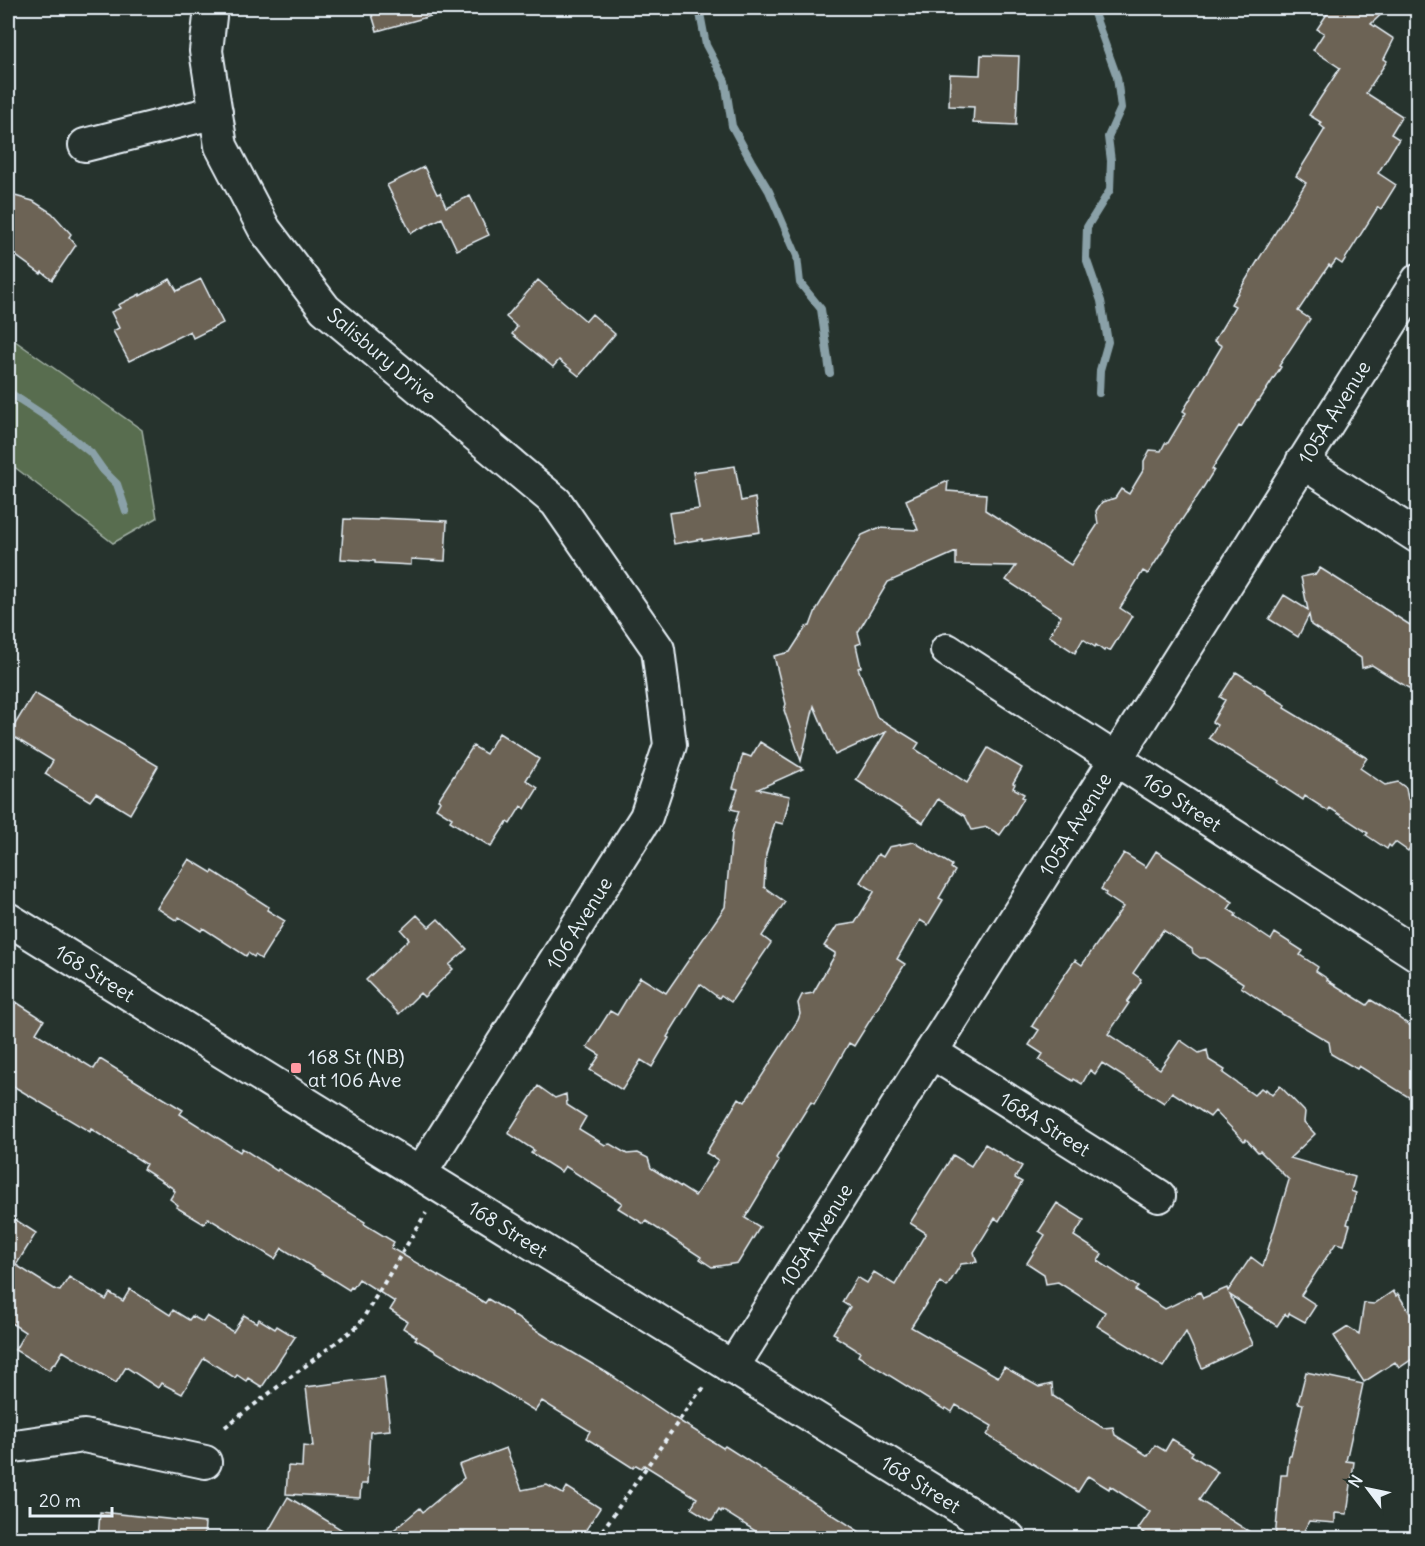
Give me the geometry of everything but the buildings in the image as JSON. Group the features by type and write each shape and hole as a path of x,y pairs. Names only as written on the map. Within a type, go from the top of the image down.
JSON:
{"street":[{"name":"Salisbury Drive","path":"211,8 206,51 221,146 265,230 325,309 556,502 658,649"},
{"path":"86,145 216,112"},
{"name":"105A Avenue","path":"732,1368 1418,280"},
{"path":"1302,462 1418,537"},
{"name":"106 Avenue","path":"420,1174 646,817 670,745 658,649"},
{"name":"169 Street","path":"947,650 1418,955"},
{"name":"168 Street","path":"8,919 1009,1539"},
{"name":"168A Street","path":"931,1052 1159,1196"},
{"path":"8,1448 84,1436 205,1462"}],"path":[{"path":"225,1427 359,1325 426,1213"},
{"path":"597,1539 699,1392 707,1386"}],"green space":[{"path":"8,336 142,430 157,518 113,543 8,462"}],"waterway":[{"path":"699,8 706,45 725,81 732,126 769,191 797,256 800,283 821,309 830,373"},
{"path":"1092,8 1117,77 1121,108 1108,137 1111,161 1110,190 1087,227 1086,258 1101,301 1108,342 1100,370 1099,393"},
{"path":"8,390 48,418 91,453 117,484 126,511"}],"place":[{"name":"168 St (NB) at 106 Ave","path":"296,1068"}]}
